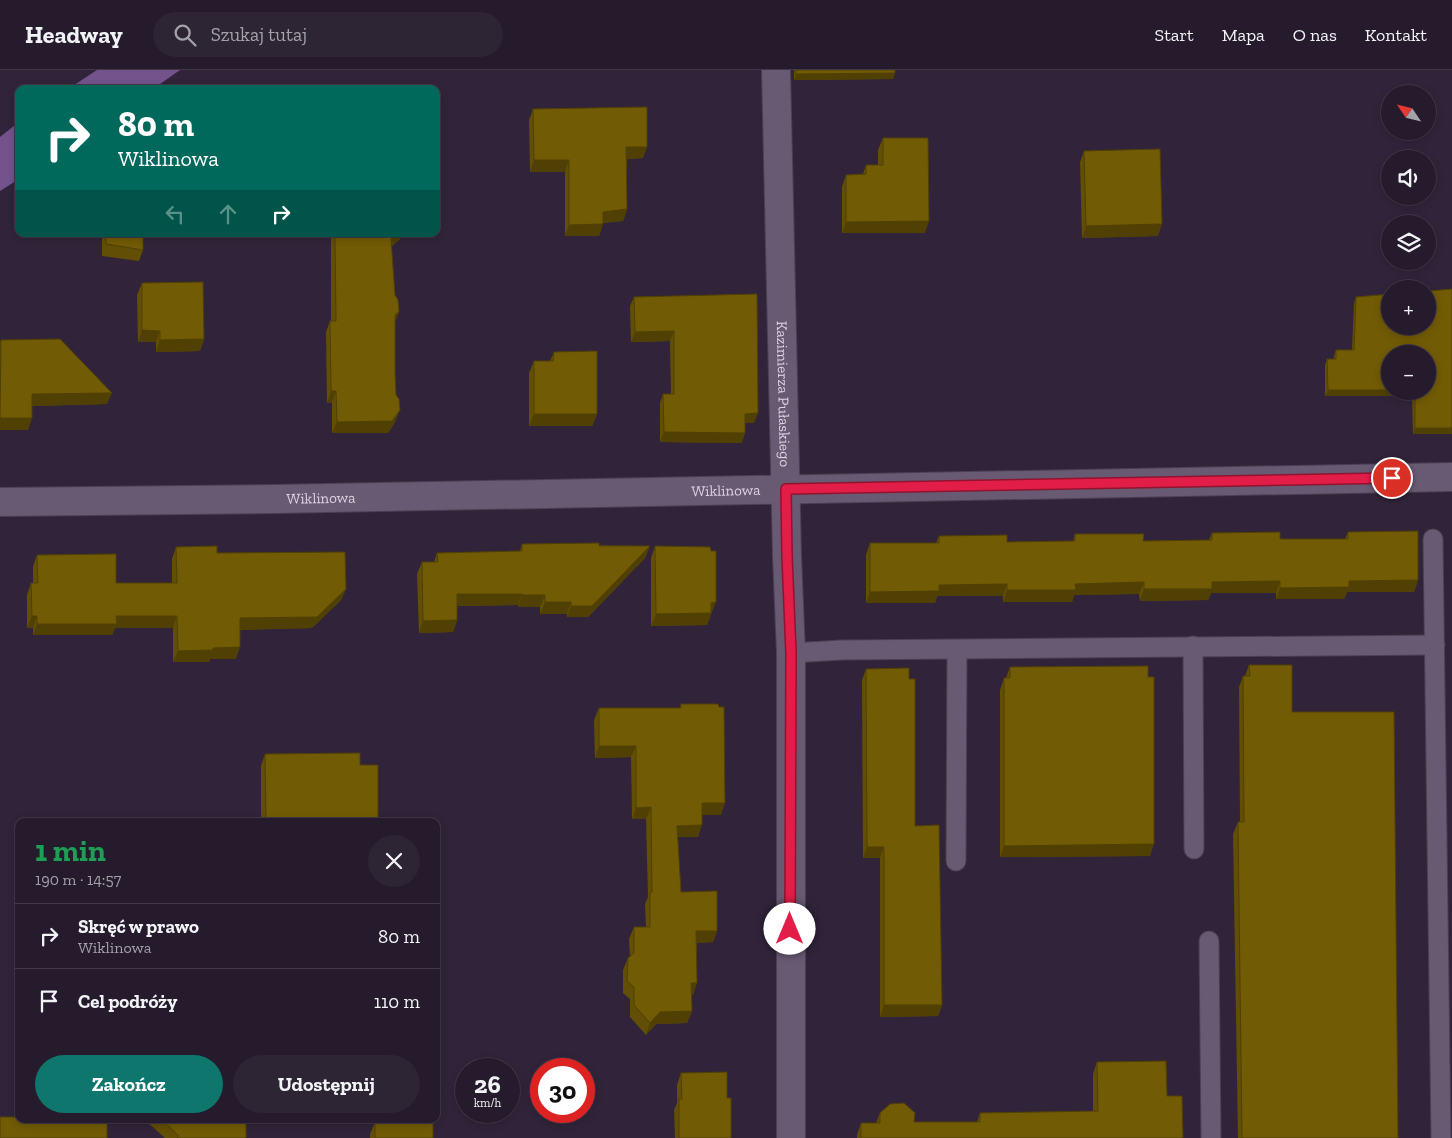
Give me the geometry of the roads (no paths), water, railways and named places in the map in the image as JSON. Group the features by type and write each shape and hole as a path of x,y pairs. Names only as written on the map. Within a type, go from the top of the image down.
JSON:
{"street":[{"name":"Kazimierza Pułaskiego","path":"776,70 787,556 791,653 791,1138"},
{"name":"Wiklinowa","path":"0,502 276,499 1452,477"}],"lane":[{"path":"1433,539 1441,1138"},
{"path":"791,653 842,650 1435,645"},
{"path":"1193,646 1194,849"},
{"path":"956,650 956,861"},
{"path":"1208,941 1212,1138"}]}
